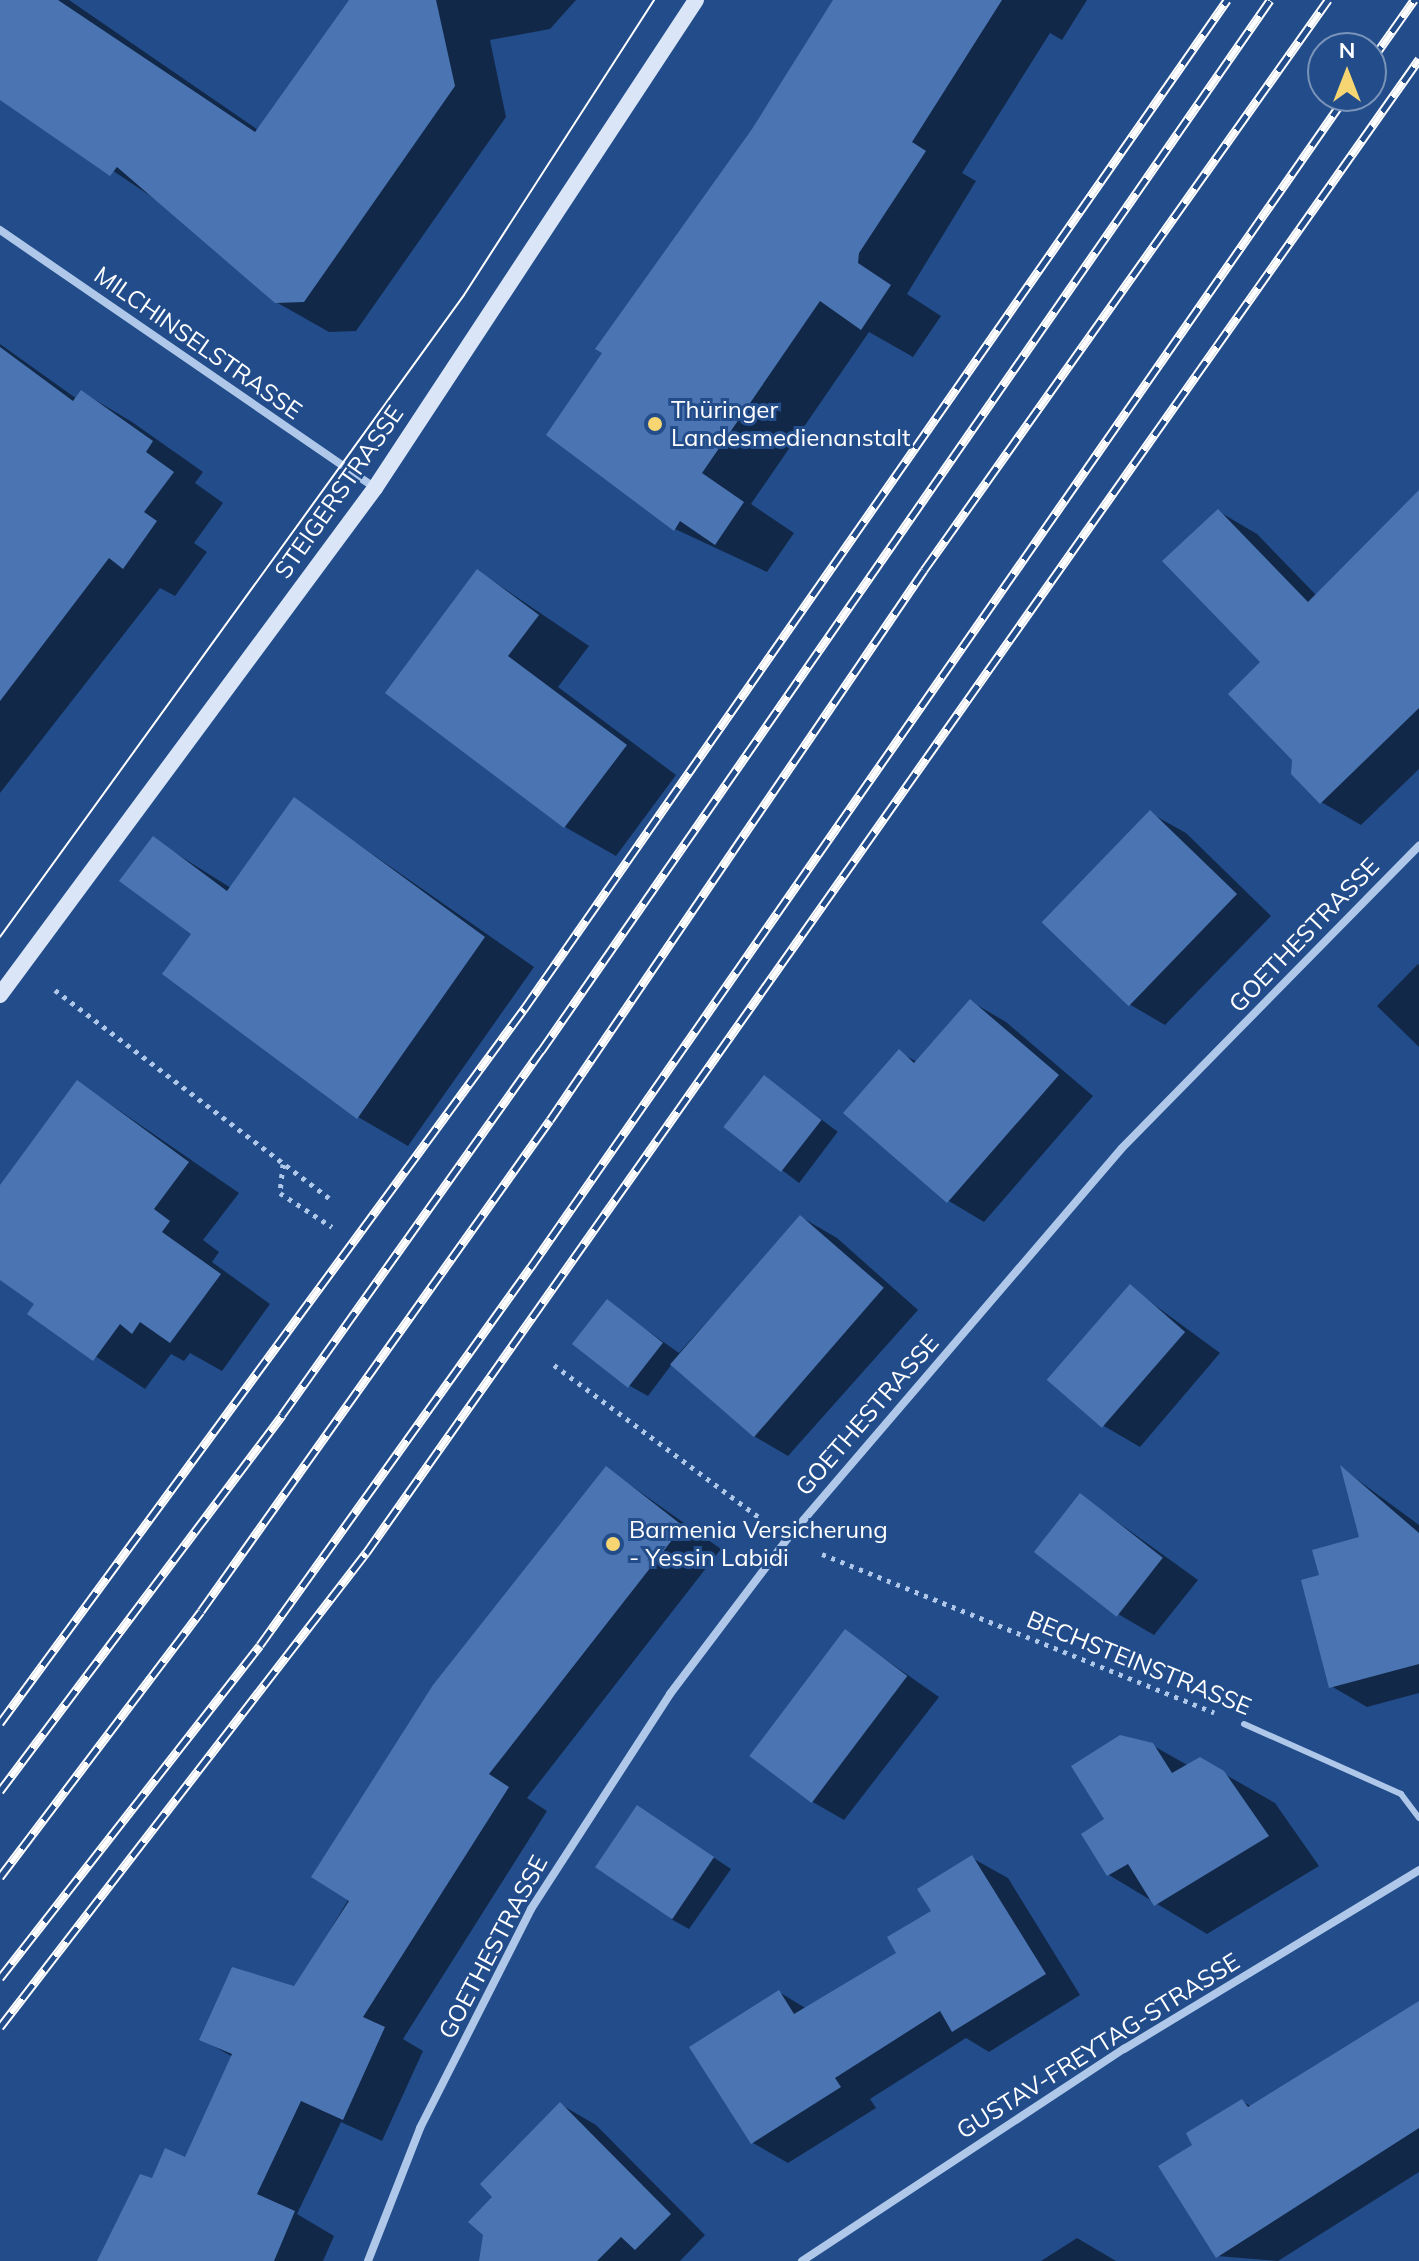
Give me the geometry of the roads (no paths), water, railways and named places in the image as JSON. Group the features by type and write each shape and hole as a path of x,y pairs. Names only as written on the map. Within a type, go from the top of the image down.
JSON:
{"main road":[{"name":"STEIGERSTRASSE","path":"0,995 375,488 696,0"}],"street":[{"name":"MILCHINSELSTRASSE","path":"0,230 375,488"},
{"name":"GOETHESTRASSE","path":"368,2261 420,2128 531,1909 670,1694 788,1538 1122,1148 1419,846"},
{"name":"GUSTAV-FREYTAG-STRASSE","path":"802,2261 1124,2049 1419,1870"}],"lane":[{"name":"BECHSTEINSTRASSE","path":"1244,1724 1401,1794 1419,1818"}],"tram line":[{"path":"0,937 464,295 654,0"}],"railway":[{"path":"0,1723 524,1009 1227,0"},
{"path":"0,1791 282,1415 541,1051 1270,0"},
{"path":"0,1877 201,1611 550,1120 924,570 1328,0"},
{"path":"1387,38 1414,0"},
{"path":"0,2027 366,1553 1419,59"},
{"path":"0,1978 260,1645 530,1268 1335,112"}],"place":[{"name":"Thüringer Landesmedienanstalt","path":"655,424"},
{"name":"Barmenia Versicherung - Yessin Labidi","path":"613,1544"}]}
